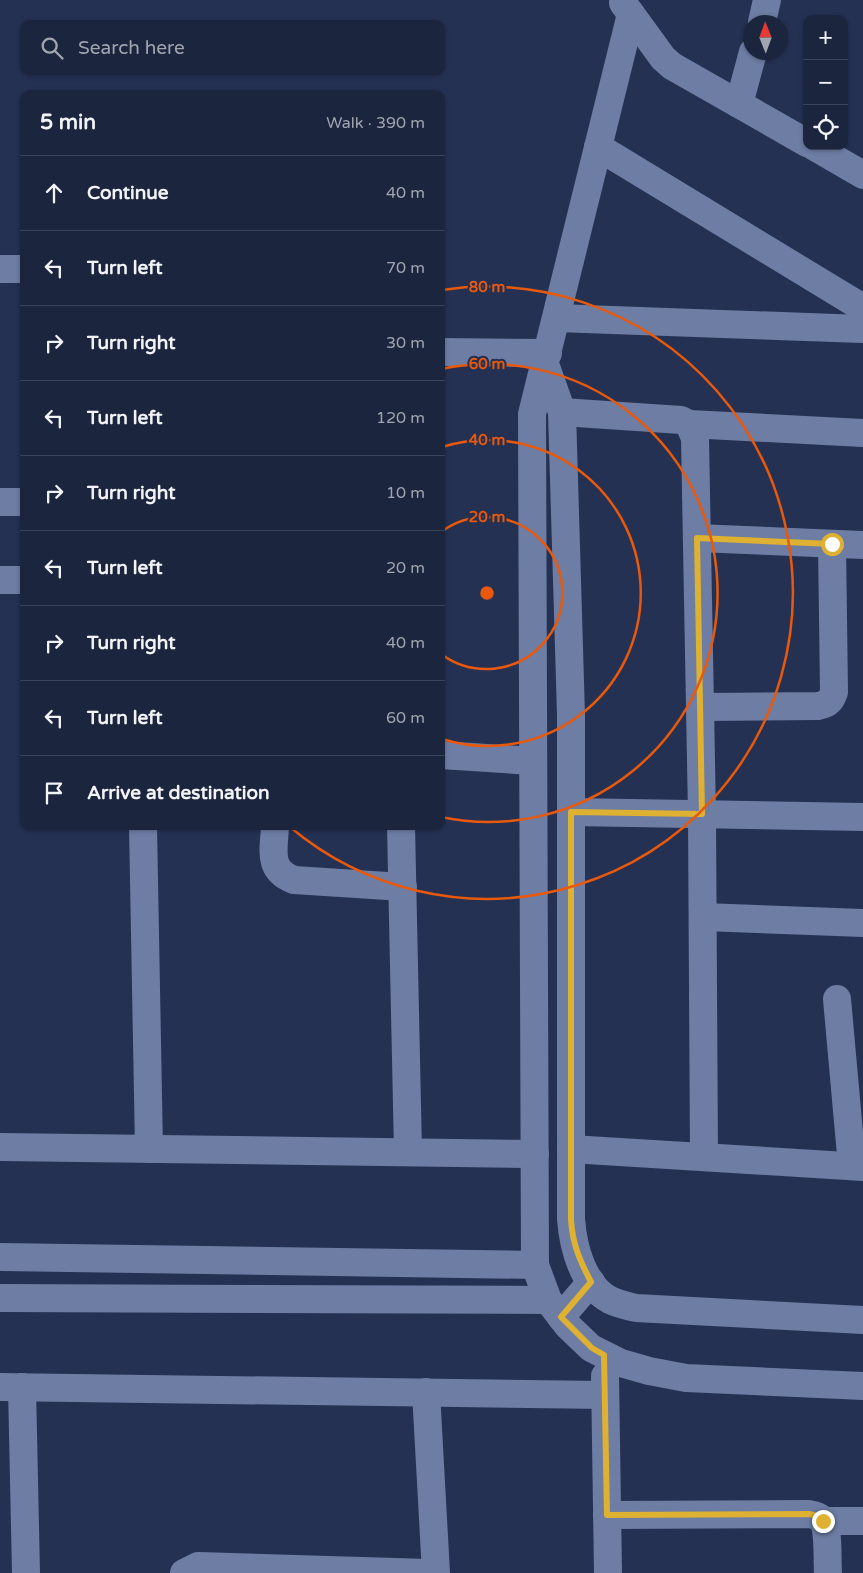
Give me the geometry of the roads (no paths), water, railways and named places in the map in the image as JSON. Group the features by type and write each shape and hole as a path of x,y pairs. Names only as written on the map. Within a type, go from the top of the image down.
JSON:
{"street":[{"path":"764,15 767,0"},
{"path":"626,7 668,62 803,141"},
{"path":"626,7 598,147 532,414 535,1265 554,1309 592,1348 621,1363 649,1372 686,1378 863,1386"},
{"path":"739,104 752,60"},
{"path":"598,147 863,308"},
{"path":"820,150 863,175"},
{"path":"0,269 20,269"},
{"path":"557,318 863,329"},
{"path":"445,352 547,359"},
{"path":"547,359 562,412 571,715 572,1237 579,1261 591,1282 610,1300 636,1308 863,1320"},
{"path":"562,412 681,420 689,424 863,432"},
{"path":"689,424 695,438 702,814 704,1157"},
{"path":"0,502 20,502"},
{"path":"697,538 863,545"},
{"path":"700,707 818,706 826,704 831,699 834,692 832,544"},
{"path":"0,580 20,580"},
{"path":"445,755 533,761"},
{"path":"571,812 863,817"},
{"path":"143,830 149,1149"},
{"path":"275,830 274,860 277,870 283,876 294,880 403,887"},
{"path":"401,830 408,1152"},
{"path":"702,916 863,923"},
{"path":"571,1149 857,1166 837,999"},
{"path":"0,1147 535,1154"},
{"path":"0,1257 535,1265"},
{"path":"0,1298 554,1309 591,1282"},
{"path":"604,1355 608,1573"},
{"path":"26,1573 11,1387 605,1395"},
{"path":"426,1392 436,1573"},
{"path":"607,1515 809,1514 818,1516 823,1521 826,1530 828,1573"},
{"path":"823,1521 863,1520"},
{"path":"184,1573 198,1566 428,1573"}]}
